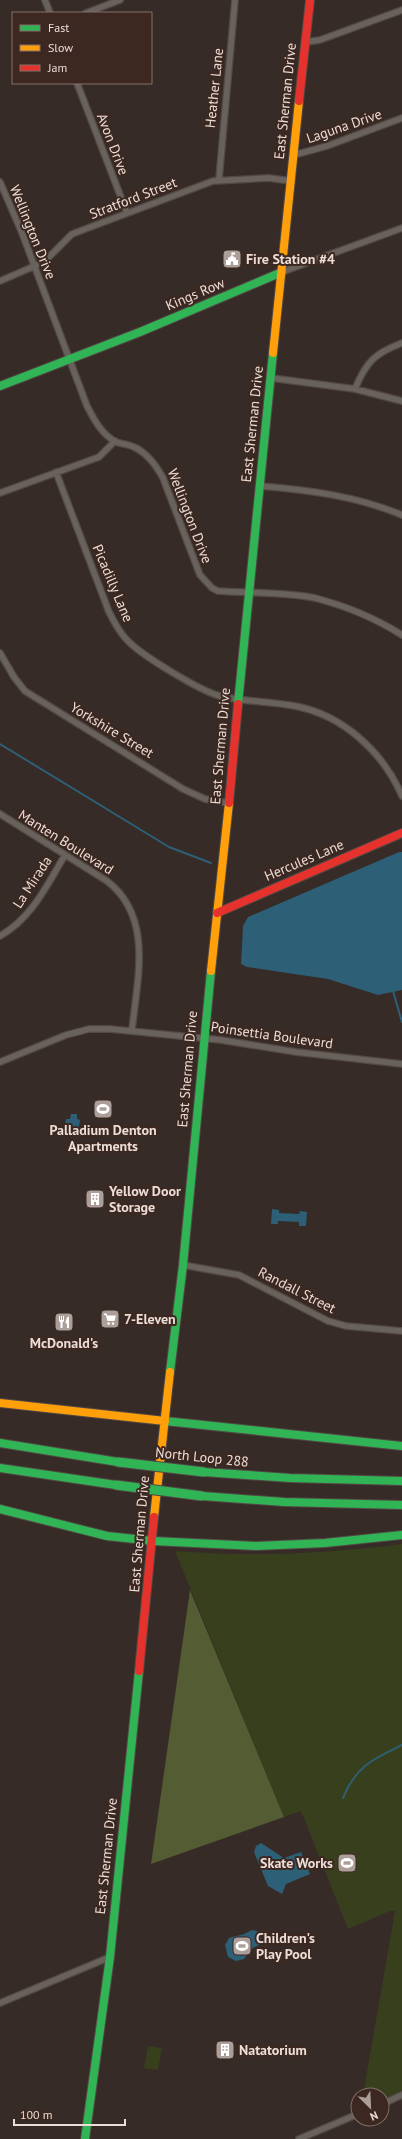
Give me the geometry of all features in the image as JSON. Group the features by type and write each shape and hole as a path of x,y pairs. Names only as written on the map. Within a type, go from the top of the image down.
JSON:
{"main road":[{"name":"East Sherman Drive","path":"85,2139 110,1957 154,1542 165,1422 183,1265 216,912 229,803 248,593 310,0"},
{"name":"Kings Row","path":"0,386 140,332 282,272"},
{"name":"Hercules Lane","path":"216,912 402,833"},
{"path":"0,1403 165,1422 402,1446"},
{"name":"North Loop 288","path":"0,1443 118,1462 204,1472 290,1478 402,1481"},
{"path":"0,1468 116,1486 202,1496 284,1502 402,1504"},
{"path":"0,1509 99,1534 154,1542 256,1546 340,1542 402,1535"}],"street":[{"path":"45,0 50,12"},
{"path":"89,12 120,0"},
{"name":"Heather Lane","path":"219,179 235,0"},
{"path":"306,42 320,40 402,10"},
{"name":"Avon Drive","path":"77,84 127,213"},
{"name":"Laguna Drive","path":"294,155 327,146 402,118"},
{"name":"Stratford Street","path":"0,282 35,268 50,257 72,234 219,179 269,178 290,181"},
{"name":"Wellington Drive","path":"0,182 35,268 87,406 97,424 116,441 134,447 152,461 158,468 200,575 212,588 218,591 315,598 368,616 402,634"},
{"name":"Kings Row","path":"282,272 402,228"},
{"path":"355,389 363,370 377,354 402,343"},
{"path":"271,378 355,389 402,401"},
{"path":"0,493 99,457 116,441"},
{"name":"Picadilly Lane","path":"56,472 109,612 118,630 128,642 144,654 208,693 238,700 296,706 318,712 347,728 374,752 392,776 402,796"},
{"path":"260,486 306,489 345,496 374,504 402,515"},
{"name":"Yorkshire Street","path":"0,653 25,691 183,789 205,799 229,803"},
{"name":"Manten Boulevard","path":"0,814 113,886 124,901 135,920 140,945 132,1030"},
{"name":"La Mirada","path":"0,936 17,924 30,910 64,855"},
{"name":"Poinsettia Boulevard","path":"0,1062 77,1032 89,1029 132,1030 204,1038 296,1052 402,1064"},
{"name":"Randall Street","path":"183,1265 239,1275 328,1321 346,1326 402,1331"},
{"path":"0,2003 110,1957"},
{"path":"390,2100 402,2095"},
{"path":"302,2138 350,2117"}],"green space":[{"path":"402,1544 402,2095 390,2100 390,2087 364,2087 395,1911 390,1911 348,1929 301,1811 284,1817 175,1551 232,1554 288,1554"},
{"path":"190,1590 284,1817 151,1864"},
{"path":"148,2046 162,2048 158,2070 144,2068"}],"water":[{"path":"402,852 402,990 378,995 328,979 247,967 241,964 243,926 248,917"},
{"path":"71,1114 77,1114 77,1119 80,1120 79,1127 75,1127 75,1134 68,1133 69,1127 65,1126 66,1119 70,1119"},
{"path":"272,1209 279,1210 279,1213 299,1214 300,1211 307,1212 306,1226 299,1226 299,1222 278,1221 278,1224 271,1224"},
{"path":"261,1843 284,1858 301,1852 310,1874 286,1884 282,1894 268,1886 254,1852 256,1846"},
{"name":"Children's Play Pool","path":"252,1930 257,1931 261,1935 261,1944 251,1949 244,1959 236,1961 228,1957 225,1945 229,1938"}],"waterway":[{"path":"0,744 169,847 211,863"},
{"path":"393,991 402,1022"},
{"path":"343,1798 354,1778 366,1765 374,1759 402,1745"}],"traffic: fast":[{"path":"0,386 140,332 282,272"},
{"path":"238,704 273,353"},
{"path":"170,1372 183,1265 211,971"},
{"path":"165,1421 402,1446"},
{"path":"0,1443 118,1462"},
{"path":"118,1462 204,1472"},
{"path":"0,1468 116,1485"},
{"path":"204,1472 290,1478 402,1481"},
{"path":"116,1485 202,1496"},
{"path":"202,1496 284,1502 402,1505"},
{"path":"0,1509 107,1536 153,1541 256,1546 325,1543 402,1535"},
{"path":"85,2139 110,1957 139,1671"}],"traffic: slow":[{"path":"273,353 299,101"},
{"path":"211,971 229,803"},
{"path":"154,1517 170,1372"},
{"path":"0,1403 165,1421"}],"traffic: jam":[{"path":"299,101 310,0"},
{"path":"229,803 238,704"},
{"path":"217,913 402,833"},
{"path":"139,1671 154,1517"}],"place":[{"name":"Fire Station #4","path":"232,259"},
{"name":"Palladium Denton Apartments","path":"103,1109"},
{"name":"Yellow Door Storage","path":"95,1199"},
{"name":"7-Eleven","path":"110,1319"},
{"name":"McDonald's","path":"64,1322"},
{"name":"Skate Works","path":"347,1863"},
{"name":"Children's Play Pool","path":"242,1946"},
{"name":"Natatorium","path":"225,2050"}]}
